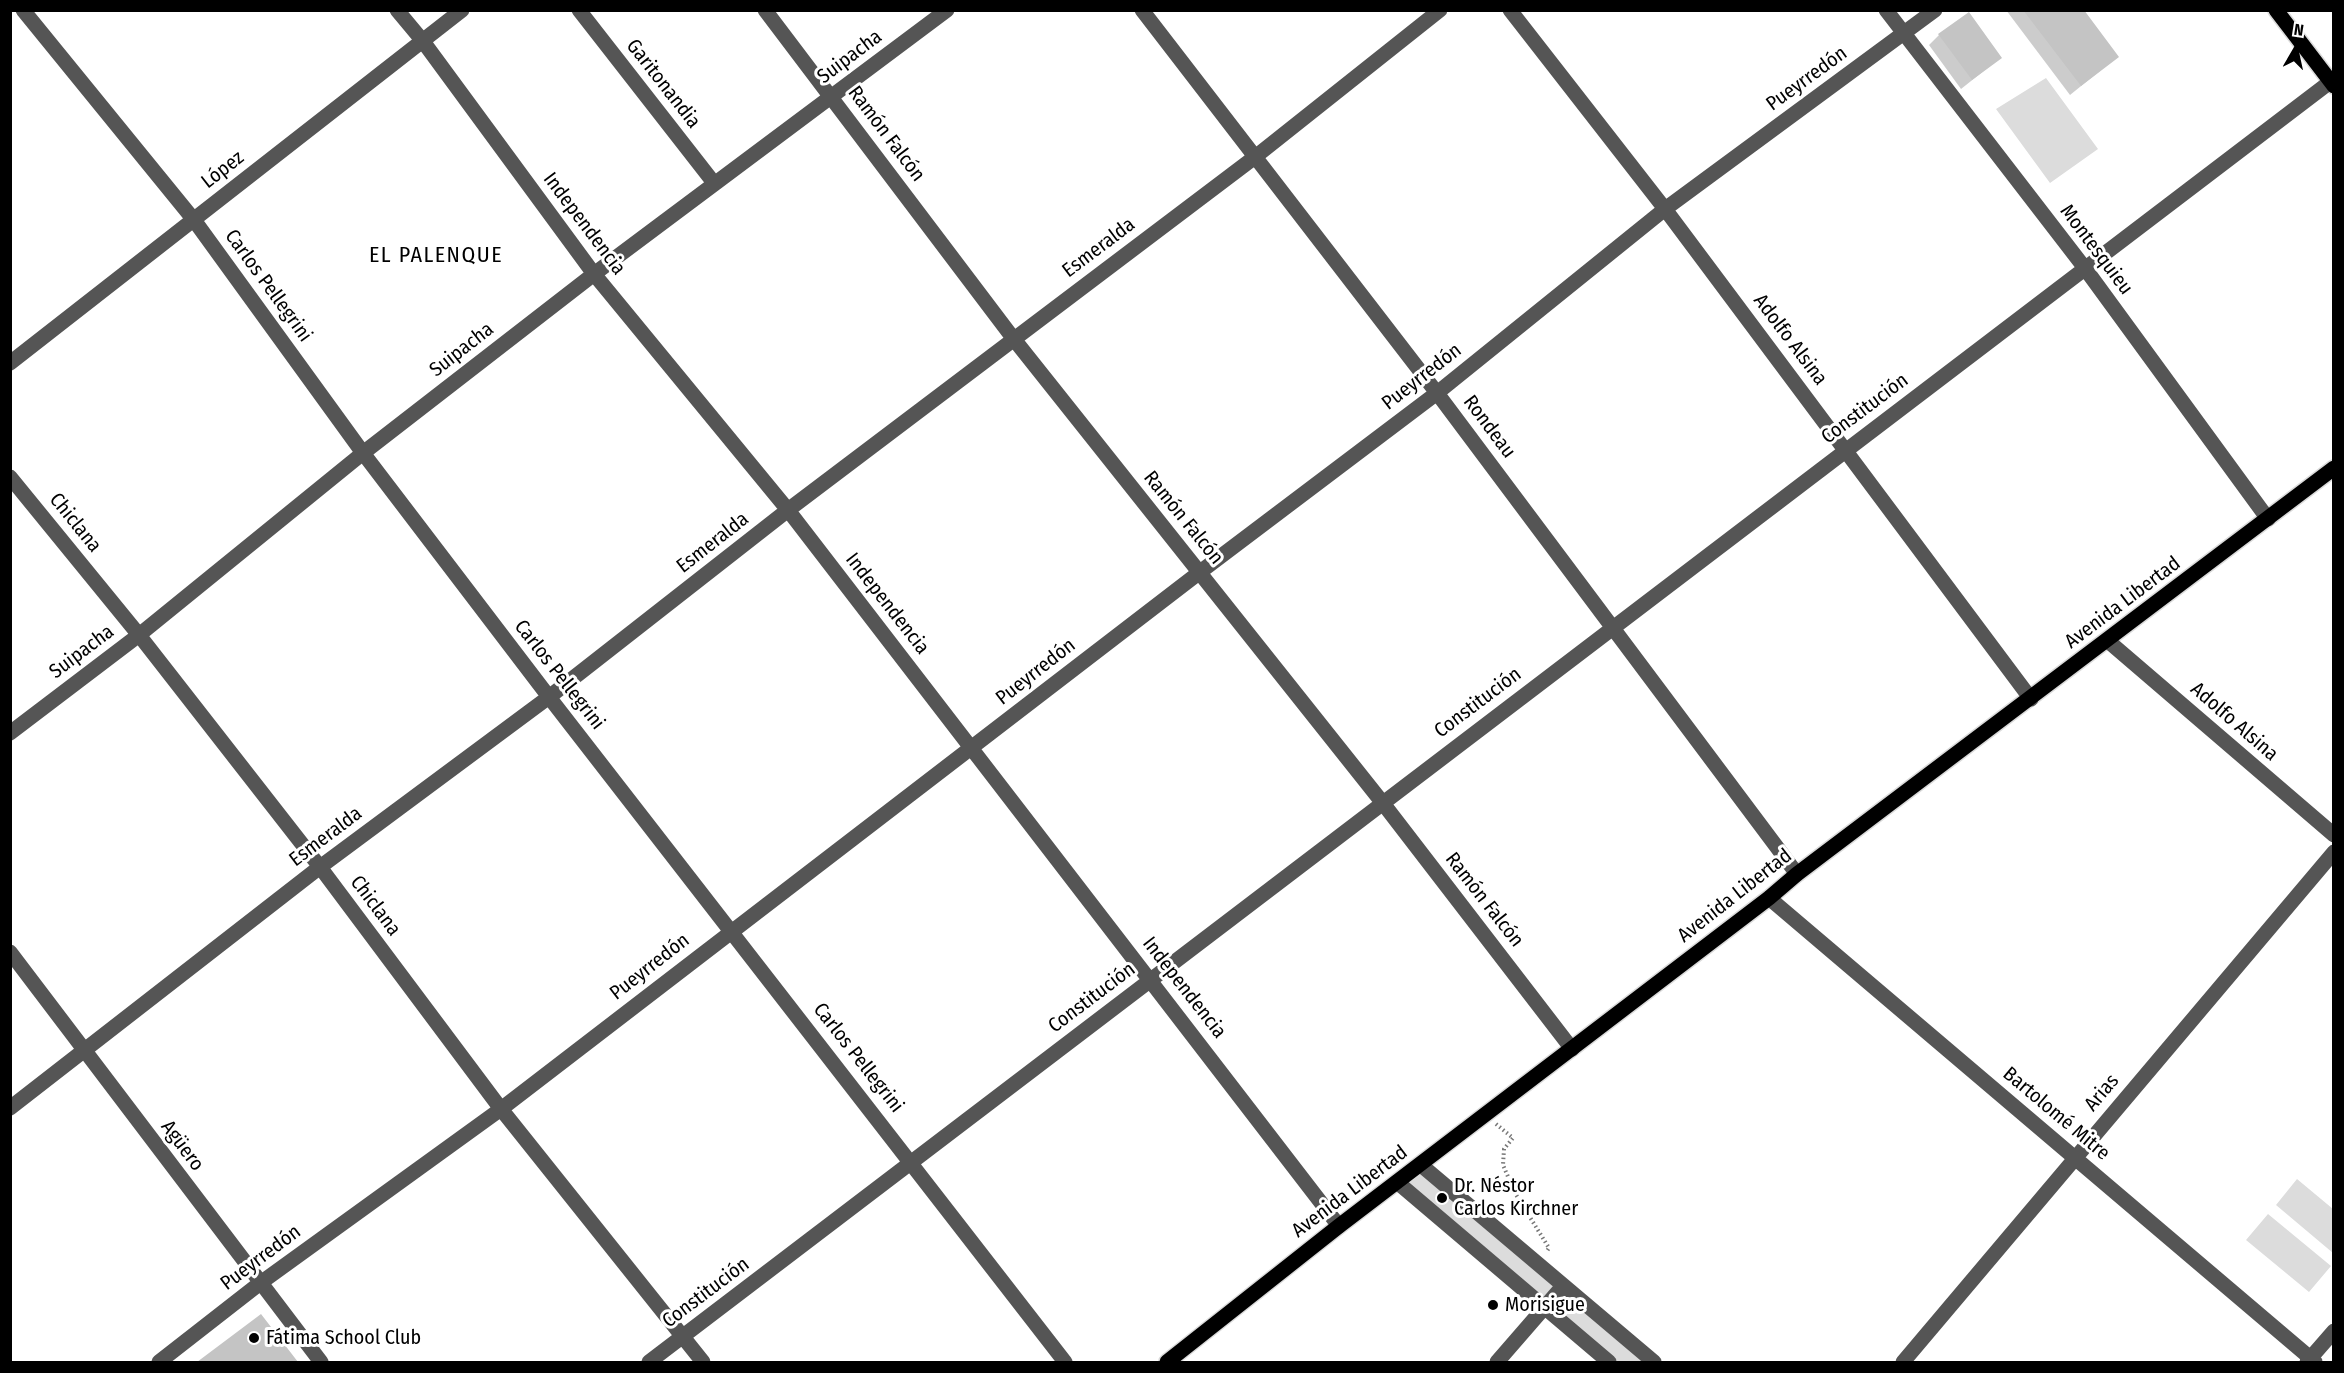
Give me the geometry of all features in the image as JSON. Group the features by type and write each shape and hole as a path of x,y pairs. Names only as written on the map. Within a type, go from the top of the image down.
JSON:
{"main road":[{"path":"2276,10 2332,82"},
{"name":"Avenida Libertad","path":"1167,1362 1339,1226 1769,898 1797,874 2334,468"}],"street":[{"name":"Carlos Pellegrini","path":"23,10 194,220 363,453 549,697 1065,1362"},
{"name":"Independencia","path":"397,10 422,40 594,274 788,510 1339,1226"},
{"name":"López","path":"10,363 462,10"},
{"name":"Garitonandia","path":"579,10 714,183"},
{"name":"Ramón Falcón","path":"765,10 1014,338 1382,802 1572,1049"},
{"name":"Suipacha","path":"10,733 139,634 363,453 594,274 947,10"},
{"name":"Rondeau","path":"1142,10 1437,393 1797,874"},
{"name":"Esmeralda","path":"10,1108 320,867 549,697 788,510 1256,158 1440,10"},
{"name":"Adolfo Alsina","path":"1510,10 1665,209 2031,699"},
{"name":"Montesquieu","path":"1886,10 2084,267 2268,519"},
{"name":"Pueyrredón","path":"159,1362 259,1284 501,1109 1200,572 1437,393 1665,209 1935,10"},
{"name":"Constitución","path":"649,1362 2084,267 2332,82"},
{"name":"Chiclana","path":"10,477 139,634 320,867 501,1109 703,1362"},
{"name":"Adolfo Alsina","path":"2108,641 2334,835"},
{"name":"Arias","path":"1903,1362 2334,852"},
{"name":"Bartolomé Mitre","path":"1769,898 2311,1361"},
{"name":"Agüero","path":"10,952 259,1284 321,1362"},
{"path":"1421,1165 1654,1362"},
{"path":"1397,1182 1609,1362"},
{"path":"1497,1362 1563,1286"},
{"path":"2311,1361 2334,1331"}],"path":[{"path":"1485,1115 1513,1138 1504,1149 1502,1158 1515,1194 1549,1248 1538,1264"}],"shaded area":[{"path":"2046,78 2098,149 2050,183 1996,109"},
{"path":"1421,1165 1654,1362 1609,1362 1397,1182"},
{"path":"2297,1179 2333,1209 2333,1253 2276,1205"},
{"path":"2268,1214 2331,1266 2309,1292 2246,1240"}],"building":[{"path":"2023,10 2084,10 2119,57 2081,86"},
{"path":"1969,12 2002,58 1972,80 1938,34"},
{"name":"Fátima School Club","path":"261,1314 298,1362 197,1362"}],"place":[{"name":"Dr. Néstor Carlos Kirchner","path":"1442,1198"},
{"name":"Morisigue","path":"1493,1305"},
{"name":"Fátima School Club","path":"254,1338"}],"district":[{"name":"EL PALENQUE","path":"436,256"}]}
